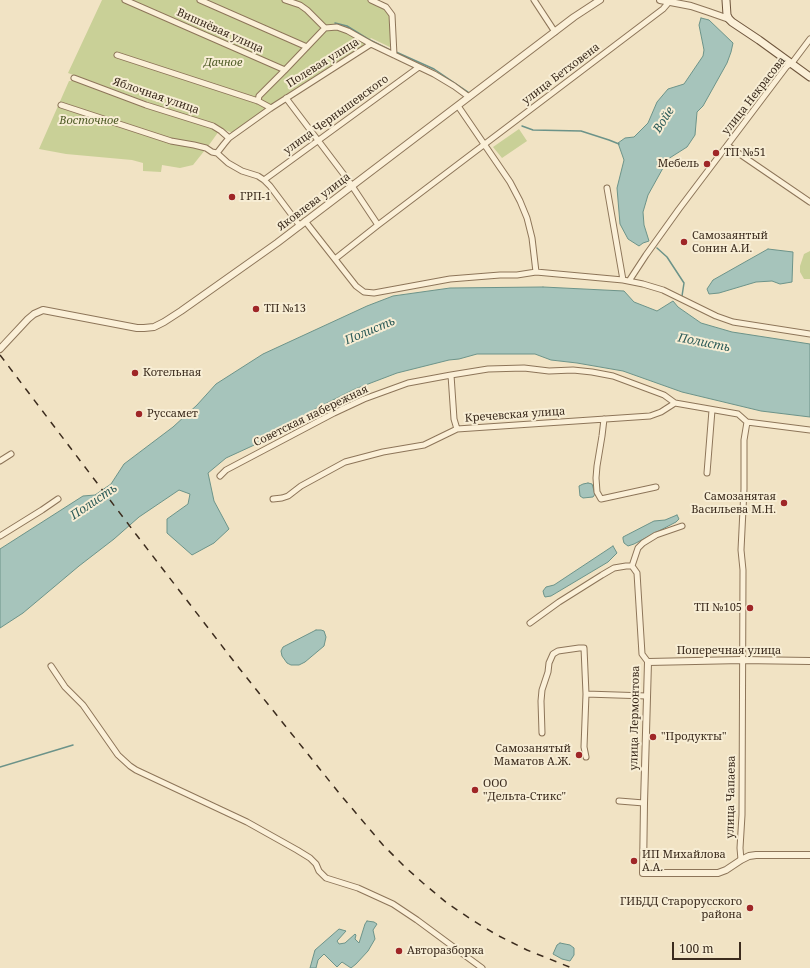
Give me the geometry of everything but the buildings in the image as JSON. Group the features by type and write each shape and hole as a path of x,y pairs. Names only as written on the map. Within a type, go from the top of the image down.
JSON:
{"main road":[{"path":"726,0 727,15 729,19 810,77"}],"street":[{"name":"Вишнёвая улица","path":"125,0 286,70"},
{"path":"200,0 307,47"},
{"path":"285,0 300,5 316,18 325,28"},
{"path":"371,0 386,7 392,15 394,55"},
{"path":"534,0 556,32"},
{"name":"Яковлева улица","path":"0,349 28,319 34,314 43,310 137,328 154,326 164,322 300,226 574,17 600,0"},
{"path":"660,0 696,8 729,19"},
{"name":"улица Бетховена","path":"335,259 664,9 669,2"},
{"path":"258,101 259,96 286,70 325,28 337,28 348,31 371,44"},
{"name":"улица Некрасова","path":"629,281 646,255 787,66 792,63 810,39"},
{"name":"Полевая улица","path":"217,153 229,138 271,108 371,44 434,74 469,97"},
{"path":"117,54 258,101 271,108"},
{"name":"улица Чернышевского","path":"264,180 419,67"},
{"name":"Яблочная улица","path":"74,78 146,105 213,126 221,130 229,138"},
{"path":"286,98 378,225"},
{"path":"61,105 171,141 206,148 217,153 228,163 242,171 258,176 264,180 300,226"},
{"path":"458,106 510,182 520,201 525,212 532,238 536,272"},
{"path":"728,146 810,202"},
{"path":"607,188 623,280"},
{"path":"306,221 356,286 364,292 374,293 450,279 517,275 536,272 623,280 663,290 716,316 734,322 810,334"},
{"name":"Советская набережная","path":"220,476 226,470 334,413 364,399 408,383 488,369 524,368 549,371 572,370 592,372 613,376 664,395 675,404 738,414 747,422 810,430"},
{"path":"451,375 454,419 457,429"},
{"name":"Кречевская улица","path":"273,499 288,496 301,486 345,462 383,452 424,444 457,429 650,416 662,412 675,404"},
{"path":"707,473 712,410"},
{"path":"604,419 596,478 597,492 601,499 656,487"},
{"name":"улица Чапаева","path":"741,860 743,570 741,550 744,489 744,440 747,422"},
{"path":"0,461 11,454"},
{"path":"0,536 58,499"},
{"path":"530,623 559,602 614,568 632,566 638,548 643,542 656,535 682,526"},
{"name":"улица Лермонтова","path":"632,566 637,573 642,654 648,662 643,873 718,873 726,870 741,860"},
{"path":"542,733 542,690 553,654 558,651 584,648 586,694 584,747 586,757"},
{"name":"Поперечная улица","path":"648,662 742,660 810,661"},
{"path":"51,666 65,687 84,705 118,755 130,766 247,822 297,850 310,858 326,878 358,888 393,904 482,968"},
{"path":"586,694 647,696"},
{"path":"619,801 644,803"},
{"path":"741,860 749,856 756,855 810,856"}],"green space":[{"name":"Дачное","path":"102,0 378,0 388,5 395,15 396,50 371,38 365,44 288,93 233,133 68,73"},
{"name":"Восточное","path":"69,81 75,81 219,131 193,165 180,168 162,165 161,172 143,171 143,163 132,160 66,154 39,149"},
{"path":"519,129 527,141 502,158 493,147"},
{"path":"810,251 810,279 804,279 800,272 800,266 804,254"}],"water":[{"path":"701,18 709,20 733,43 731,52 727,63 703,106 697,112 695,135 687,147 668,159 648,195 643,212 644,225 649,241 639,246 628,239 620,224 617,188 624,160 618,143 625,138 634,137 648,123 657,102 668,89 684,84 703,56 704,50 699,25"},
{"path":"768,249 793,252 792,282 780,284 772,281 756,282 719,293 709,294 707,289 713,280"},
{"name":"Полисть","path":"543,287 624,291 634,302 657,311 673,301 678,307 701,323 732,332 810,344 810,417 761,411 682,392 623,371 551,360 535,354 477,354 397,373 355,389 315,409 280,429 263,441 226,458 208,473 214,501 229,529 214,543 192,555 167,533 167,519 188,504 190,494 179,490 139,517 23,613 0,628 0,549 83,496 95,495 111,484 124,464 173,427 197,405 216,384 263,354 367,306 393,296 450,288"},
{"path":"588,483 592,484 595,494 593,497 583,498 580,496 579,486"},
{"path":"677,515 679,519 676,522 634,544 628,546 624,543 623,537 654,521 665,520"},
{"path":"613,546 617,553 608,562 551,596 545,597 543,591 546,587 554,585"},
{"path":"316,630 324,631 326,637 324,646 305,662 299,665 291,665 287,663 282,656 281,651 283,647"},
{"path":"367,921 377,924 373,930 375,939 368,951 356,964 351,968 342,962 337,967 324,954 318,960 316,968 310,968 315,950 339,929 346,931 337,941 339,944 345,943 355,934 355,939 359,943"},
{"path":"560,943 570,945 574,948 574,955 570,961 553,954 557,945"}],"waterway":[{"path":"335,23 347,26 392,51"},
{"path":"396,52 434,69 468,92"},
{"path":"522,126 533,130 581,131 619,144"},
{"name":"Войе","path":"657,248 667,257 684,283 682,296"},
{"path":"0,767 73,745"}],"railway":[{"path":"0,355 239,668 339,793 383,845 423,883 447,903 472,920 527,950 572,968"}],"place":[{"name":"ТП №51","path":"716,153"},
{"name":"Мебель","path":"707,164"},
{"name":"ГРП-1","path":"232,197"},
{"name":"Самозаянтый Сонин А.И.","path":"684,242"},
{"name":"ТП №13","path":"256,309"},
{"name":"Котельная","path":"135,373"},
{"name":"Руссамет","path":"139,414"},
{"name":"Самозанятая Васильева М.Н.","path":"784,503"},
{"name":"ТП №105","path":"750,608"},
{"name":"\"Продукты\"","path":"653,737"},
{"name":"Самозанятый Маматов А.Ж.","path":"579,755"},
{"name":"ООО \"Дельта-Стикс\"","path":"475,790"},
{"name":"ИП Михайлова А.А.","path":"634,861"},
{"name":"ГИБДД Старорусского района","path":"750,908"},
{"name":"Авторазборка","path":"399,951"}]}
